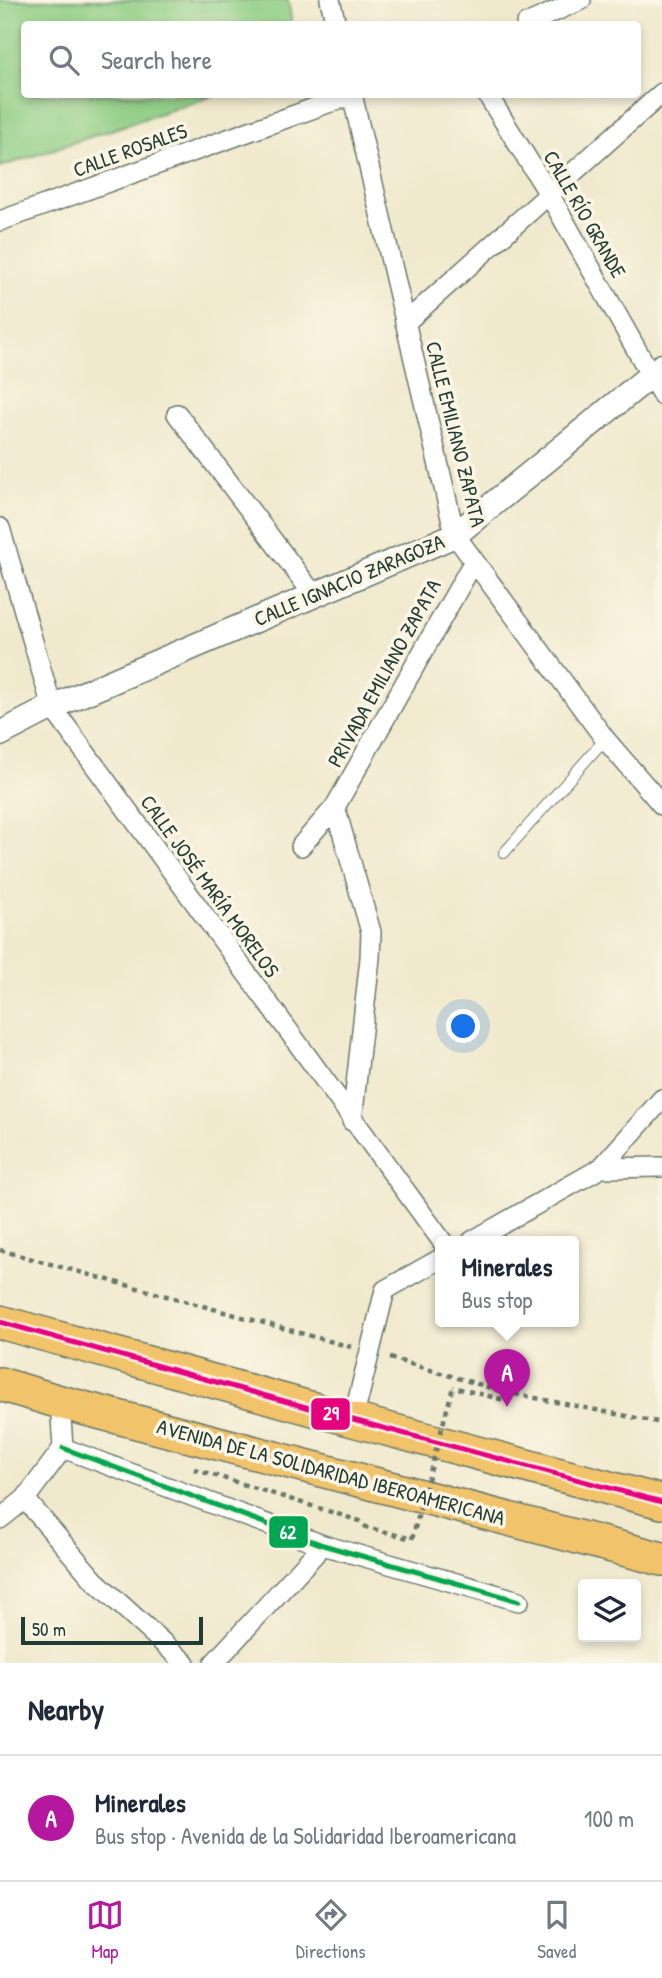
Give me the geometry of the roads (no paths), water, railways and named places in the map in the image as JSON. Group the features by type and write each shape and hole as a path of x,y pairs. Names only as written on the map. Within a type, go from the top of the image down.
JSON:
{"highway":[{"path":"0,1322 662,1502"},
{"name":"AVENIDA DE LA SOLIDARIDAD IBEROAMERICANA","path":"0,1384 662,1559"}],"street":[{"path":"330,0 335,21"},
{"path":"533,21 580,0"},
{"path":"405,323 662,93"},
{"name":"CALLE ROSALES","path":"0,221 345,98"},
{"name":"CALLE EMILIANO ZAPATA","path":"354,98 455,535 605,739 662,805"},
{"name":"CALLE RÍO GRANDE","path":"489,98 658,379"},
{"name":"CALLE IGNACIO ZARAGOZA","path":"0,734 52,707 455,535 658,379"},
{"path":"177,414 314,595"},
{"name":"CALLE JOSÉ MARÍA MORELOS","path":"0,528 52,707 438,1236"},
{"name":"PRIVADA EMILIANO ZAPATA","path":"302,846 335,807 474,561"},
{"path":"335,807 371,932 352,1121"},
{"path":"481,1236 601,1168 662,1099"},
{"path":"601,1168 662,1167"},
{"path":"353,1420 385,1290 435,1262"},
{"path":"0,1519 25,1499 63,1448 60,1402"},
{"path":"63,1448 323,1545 519,1601"},
{"path":"25,1499 94,1580 185,1663"},
{"path":"214,1663 323,1545"}],"lane":[{"path":"504,853 605,739"}],"place":[{"name":"Minerales","path":"507,1407"}]}
